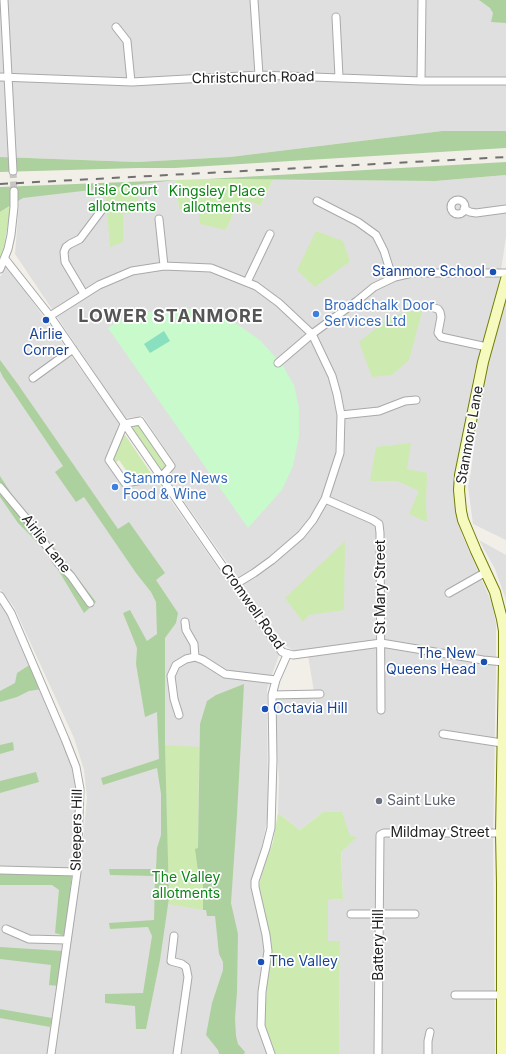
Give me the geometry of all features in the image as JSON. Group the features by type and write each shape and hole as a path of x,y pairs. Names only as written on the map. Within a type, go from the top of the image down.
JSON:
{"street":[{"path":"4,0 4,78 13,171"},
{"path":"254,0 259,75"},
{"path":"421,81 422,0"},
{"path":"336,17 339,77"},
{"path":"116,27 127,41 131,82"},
{"name":"Christchurch Road","path":"4,78 131,82 259,75 421,81 506,81"},
{"path":"0,269 5,259 11,235 14,191"},
{"path":"317,201 358,222 376,235 384,251 389,267 395,277"},
{"path":"464,209 476,213 506,209"},
{"path":"84,294 65,262 64,252 66,247 80,239 101,211"},
{"path":"159,219 164,266"},
{"path":"247,282 270,234"},
{"name":"Cromwell Road","path":"5,259 50,316 282,652 287,655 293,655 381,644 504,662"},
{"path":"50,316 99,285 132,271 164,266 210,268 247,282 280,302 312,334 332,376 337,394 341,415 340,453 325,499 313,520 301,535 272,560 236,584"},
{"path":"278,363 312,334 374,287 395,277 412,273 506,273"},
{"name":"Stanmore Lane","path":"502,1054 504,995 504,877 501,833 504,662 502,619 495,592 463,520 459,490 462,468 487,347 506,279"},
{"path":"430,307 438,309 440,312 441,317 438,333 441,337 487,347"},
{"path":"33,378 73,349"},
{"path":"341,415 379,411 405,401 416,400"},
{"path":"140,421 171,466 161,477 125,483 109,460 124,424 140,421"},
{"name":"Airlie Lane","path":"0,487 35,529 58,562 90,603"},
{"name":"St Mary Street","path":"325,499 374,520 379,524 381,710"},
{"path":"449,593 486,572"},
{"name":"Sleepers Hill","path":"0,596 11,613 65,739 76,767 80,789 77,872 51,1054"},
{"path":"185,622 186,630 194,644 195,657"},
{"path":"271,1054 261,1026 262,992 268,951 255,881 271,828 273,760 272,695 276,680 287,655"},
{"path":"179,714 172,688 171,676 176,665 186,659 195,657 209,663 225,674 276,680"},
{"path":"272,695 320,694"},
{"path":"443,734 502,743"},
{"name":"Mildmay Street","path":"380,836 384,833 501,833"},
{"name":"Battery Hill","path":"378,1054 380,836"},
{"path":"0,870 77,872"},
{"path":"351,914 415,914"},
{"path":"6,929 29,939 68,940"},
{"path":"174,936 171,961 182,964 186,967 188,977 177,1054"},
{"path":"455,995 504,995"},
{"path":"428,1054 430,1032"}],"shaded area":[{"path":"0,0 506,0 506,131 442,131 230,157 137,162 0,157"},
{"path":"506,175 506,236 500,278 474,374 455,487 456,513 462,535 492,603 496,624 493,843 495,1054 339,1054 340,942 328,941 328,900 343,899 341,852 350,837 323,812 300,830 278,813 279,780 274,695 314,692 307,649 295,652 285,645 167,477 175,464 143,416 125,418 15,254 20,191 176,180 179,209 198,208 226,230 239,202 252,202 260,206 273,180 435,181"},
{"path":"6,264 119,423 108,455 128,484 157,481 279,655 267,689 268,815 263,841 252,879 265,947 259,1012 269,1054 54,1054 80,872 87,798 84,770 74,738 14,607 0,589 0,276"},
{"path":"506,295 506,540 473,524 468,486 480,393"},
{"path":"479,540 506,555 506,600 495,569"},
{"path":"0,603 9,613 74,767 77,813 64,931 47,1054 0,1054"}],"green space":[{"path":"479,0 506,0 506,23 491,22 493,13 490,8"},
{"path":"442,131 506,131 506,148 175,168 0,172 0,157 137,162 230,157"},
{"path":"506,162 506,175 435,181 207,179"},
{"name":"Kingsley Place allotments","path":"176,180 273,180 260,206 252,202 239,202 226,230 200,224 198,208 179,209"},
{"path":"176,180 23,198 0,212 0,187"},
{"name":"Lisle Court allotments","path":"137,183 139,212 123,214 123,242 110,247 105,185"},
{"path":"11,206 4,246 0,259 0,212"},
{"path":"316,231 343,241 350,262 315,287 297,270"},
{"path":"423,308 409,360 392,375 372,377 359,342 390,317"},
{"path":"193,309 216,313 237,324 261,341 283,366 294,385 299,408 299,436 293,466 282,490 248,528 108,328 121,320 153,311"},
{"path":"164,331 170,341 150,353 144,344"},
{"path":"0,360 118,529 129,522 165,573 156,580 178,613 176,623 165,638 165,745 169,898 160,960 146,1029 136,1029 135,1006 105,1003 105,994 143,993 152,936 148,927 110,929 109,923 154,920 155,876 110,875 109,869 156,869 157,848 161,835 161,794 157,768 103,785 101,778 159,759 157,712 145,717 136,664 137,648 123,613 130,610 147,641 157,634 156,602 151,592 136,573 84,497 76,502 55,472 63,466 3,377 0,371"},
{"path":"137,425 140,426 168,465 163,472 159,472 131,430"},
{"path":"125,435 153,476 130,480 124,477 128,473 119,460 115,463 113,459 122,436"},
{"path":"411,443 407,469 427,473 427,522 409,514 419,491 397,481 370,481 376,447"},
{"path":"0,476 44,537 58,552 96,602 84,613 48,553 18,523 0,497"},
{"path":"345,541 344,610 309,615 303,622 285,598"},
{"path":"31,664 42,689 29,691 17,697 0,702 0,691 15,683 17,673"},
{"path":"244,684 231,903 238,934 235,1018 236,1036 238,1044 245,1052 244,1054 219,1054 218,1050 206,1035 212,1003 223,970 223,962 219,954 215,916 207,916 206,910 203,910 203,883 198,871 195,849 198,848 200,724 207,701 216,695"},
{"path":"13,742 14,750 0,754 0,745"},
{"name":"The Valley allotments","path":"165,745 199,747 198,849 196,849 198,871 203,883 203,910 168,904"},
{"path":"36,772 39,782 0,793 0,781"},
{"path":"323,812 342,812 350,836 357,837 341,852 343,899 328,900 328,941 340,941 339,1054 274,1054 264,1024 268,973 262,903 259,886 273,842 278,813 300,830"},
{"path":"0,873 72,875 65,936 55,933 59,890 52,885 0,885"},
{"path":"0,947 63,951 58,986 49,985 51,965 0,959"},
{"path":"0,1009 52,1018 50,1027 0,1018"}],"tunnel":[{"path":"13,171 14,191"}],"railway":[{"path":"0,184 506,157"}],"place":[{"name":"Stanmore School","path":"493,272"},
{"name":"Broadchalk Door Services Ltd","path":"316,314"},
{"name":"Airlie Corner","path":"46,320"},
{"name":"Stanmore News Food & Wine","path":"115,487"},
{"name":"The New Queens Head","path":"484,662"},
{"name":"Octavia Hill","path":"265,709"},
{"name":"Saint Luke","path":"379,801"},
{"name":"The Valley","path":"261,962"}],"district":[{"name":"LOWER STANMORE","path":"171,317"}]}
